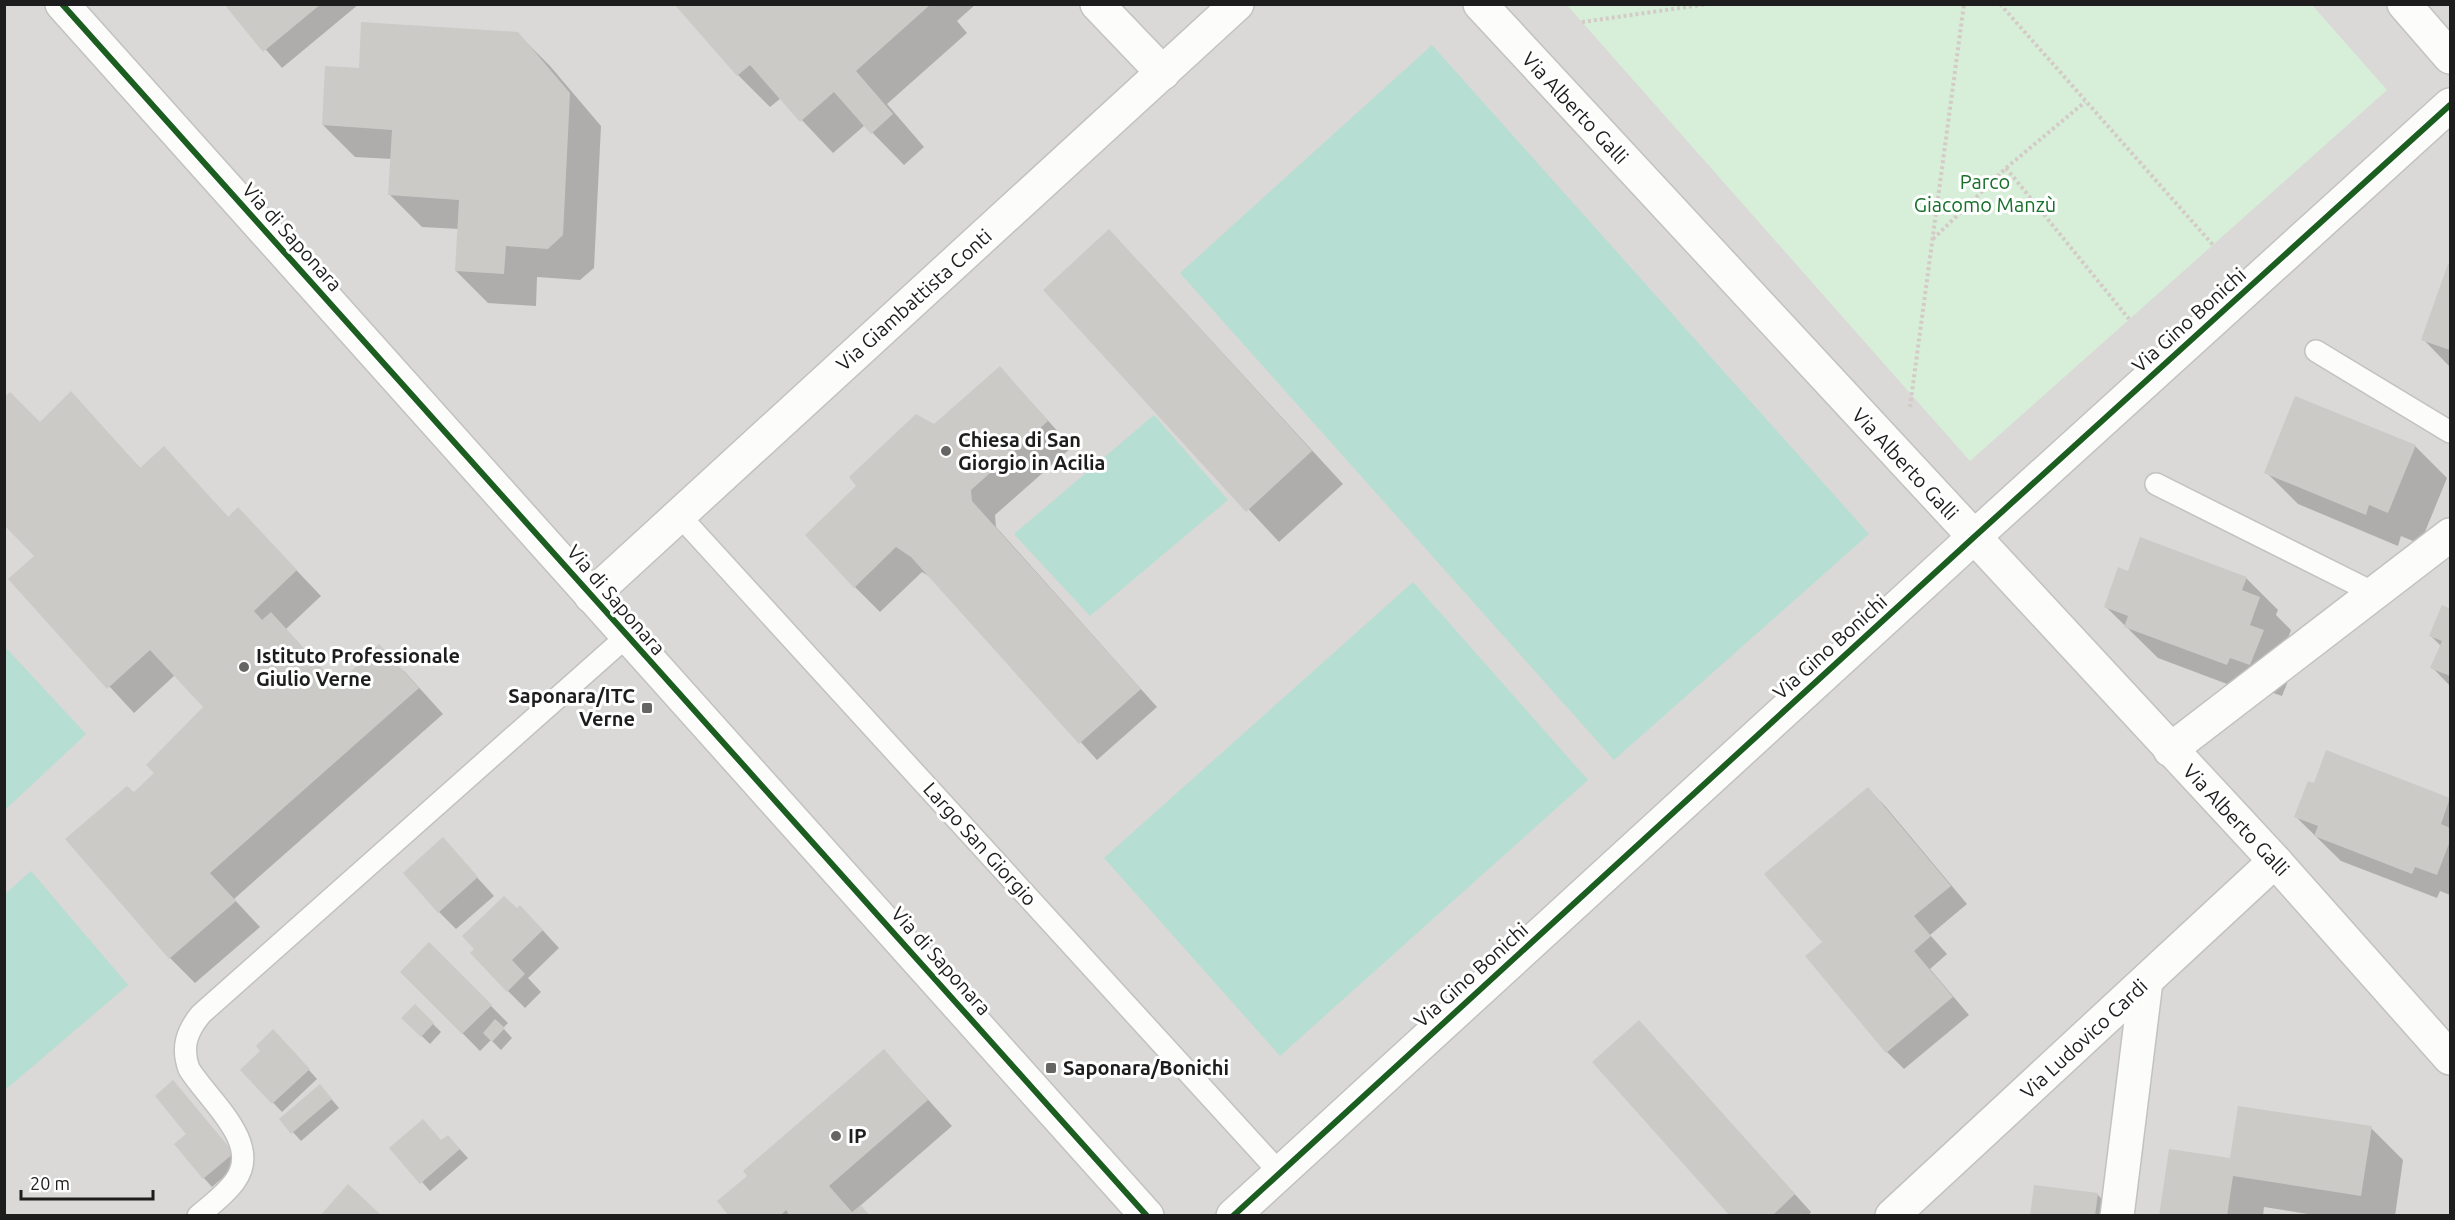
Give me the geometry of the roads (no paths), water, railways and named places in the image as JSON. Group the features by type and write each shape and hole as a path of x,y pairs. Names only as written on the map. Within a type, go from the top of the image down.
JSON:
{"street":[{"name":"Via di Saponara","path":"62,4 626,637 1147,1215"},
{"path":"1097,4 1163,73"},
{"name":"Via Giambattista Conti","path":"591,596 1237,4"},
{"name":"Via Alberto Galli","path":"1480,4 2275,861 2451,1058"},
{"path":"2404,4 2451,57"},
{"name":"Via Gino Bonichi","path":"1233,1215 1973,538 2451,105"},
{"path":"2170,750 2451,535"},
{"name":"Via Ludovico Cardi","path":"1892,1215 2275,861"},
{"path":"2117,1215 2146,981"}],"lane":[{"path":"2316,351 2451,432"},
{"path":"2156,484 2374,593"},
{"name":"Largo San Giorgio","path":"679,515 1280,1173"},
{"path":"198,1215 236,1180 244,1159 237,1134 189,1069 185,1058 185,1046 193,1024 210,1006 626,637"}],"place":[{"name":"Chiesa di San Giorgio in Acilia","path":"946,451"},
{"name":"Istituto Professionale Giulio Verne","path":"244,667"},
{"name":"Saponara/ITC Verne","path":"647,708"},
{"name":"Saponara/Bonichi","path":"1051,1068"},
{"name":"IP","path":"836,1136"}],"park label":[{"name":"Parco Giacomo Manzù","path":"1985,194"}]}
